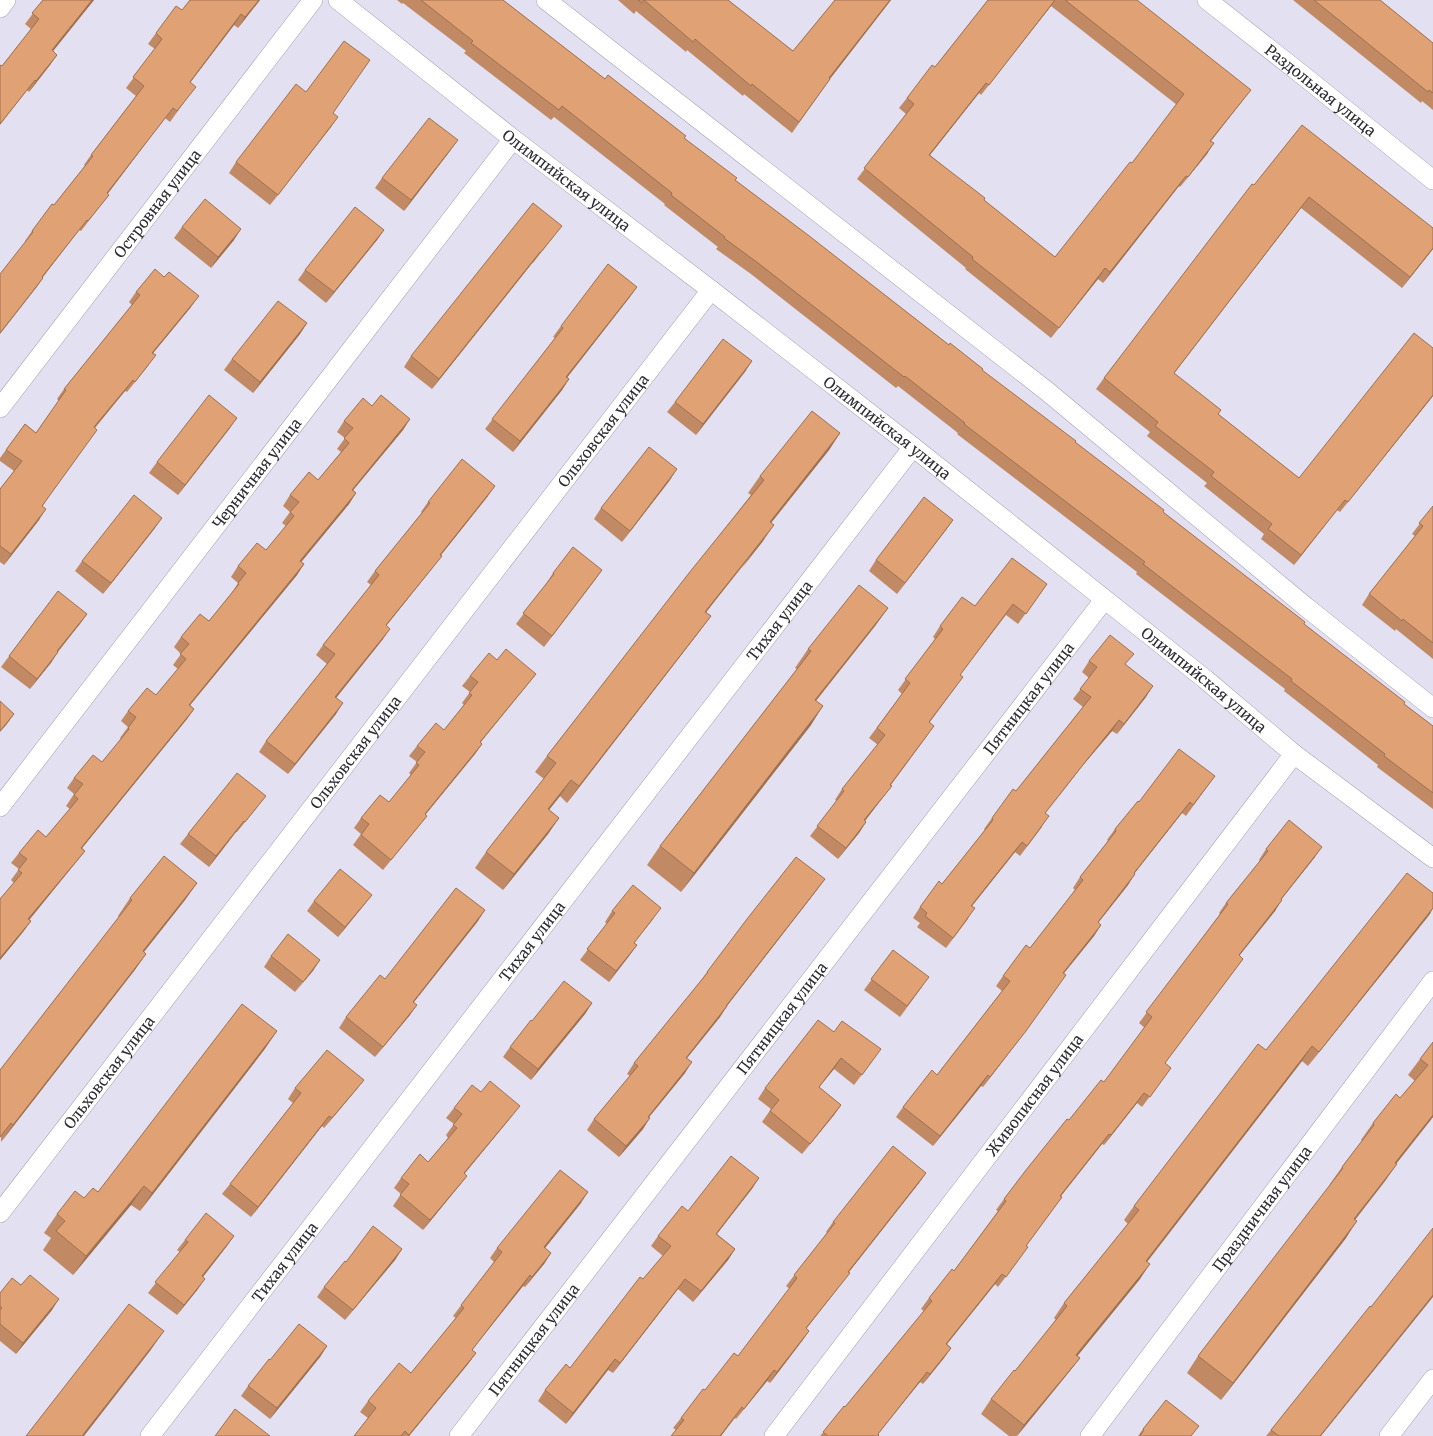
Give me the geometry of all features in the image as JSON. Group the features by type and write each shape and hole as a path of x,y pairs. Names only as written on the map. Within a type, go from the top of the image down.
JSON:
{"street":[{"path":"0,8 6,0"},
{"name":"Островная улица","path":"0,408 313,0"},
{"name":"Олимпийская улица","path":"338,0 513,139 913,447 1205,679 1294,754 1433,858"},
{"path":"546,0 1048,392 1306,607 1433,708"},
{"name":"Раздольная улица","path":"1206,0 1433,180"},
{"name":"Черничная улица","path":"0,807 513,139"},
{"name":"Ольховская улица","path":"0,1213 711,290"},
{"name":"Тихая улица","path":"150,1436 913,447"},
{"name":"Пятницкая улица","path":"459,1436 1104,600"},
{"name":"Живописная улица","path":"774,1436 1294,754"},
{"name":"Праздничная улица","path":"1090,1436 1433,981"},
{"path":"1389,1436 1433,1379"}],"building":[{"path":"43,0 92,0 52,50 57,55 0,124 0,65 2,66 39,19 32,13"},
{"path":"190,0 259,0 245,17 241,14 190,82 196,87 177,111 173,108 107,193 109,195 87,220 0,333 0,274 52,204 54,205 93,156 91,155 144,86 133,77 162,39 156,33 176,6 182,10"},
{"path":"421,0 503,0 605,79 608,75 686,136 684,138 737,178 735,180 1076,441 1433,726 1433,793 1291,681 1292,679 1143,564 1145,562 724,238 671,195 672,193 562,106 559,110 471,43 473,41"},
{"path":"644,0 728,0 793,51 835,0 890,0 829,78 799,122 752,84 751,86 695,39 693,42"},
{"path":"988,0 1055,0 989,85 986,83 929,155 985,198 984,200 1055,257 1130,162 1132,163 1184,94 1065,0 1137,0 1251,90 1210,141 1214,143 1188,177 1186,176 1110,272 1105,268 1059,328 972,259 973,257 864,168 914,104 907,98 932,65 935,67"},
{"path":"1314,0 1380,0 1433,43 1433,93 1429,90 1428,92"},
{"path":"344,41 370,60 333,113 338,117 278,195 236,162 296,84 306,92"},
{"path":"429,118 458,140 411,200 382,178"},
{"path":"1302,125 1433,228 1433,248 1410,277 1309,197 1174,373 1221,410 1218,414 1299,478 1414,333 1433,348 1433,395 1348,502 1345,500 1301,555 1268,529 1272,524 1211,476 1214,472 1155,426 1158,422 1104,378 1252,184 1254,185"},
{"path":"205,199 241,229 218,257 182,227"},
{"path":"533,203 562,226 439,379 411,356"},
{"path":"355,207 384,230 334,292 305,270"},
{"path":"608,264 637,287 566,377 569,379 520,441 492,419 563,328 561,326"},
{"path":"155,269 164,277 169,272 199,296 152,353 156,355 135,382 133,380 94,427 97,430 42,506 46,509 11,554 0,546 0,489 22,461 6,450 25,424 36,433 66,390 64,389 140,295 136,292"},
{"path":"278,301 307,323 260,382 232,359"},
{"path":"723,339 752,361 703,424 675,402"},
{"path":"209,395 237,418 185,485 157,462"},
{"path":"381,395 410,419 352,490 356,493 300,561 304,564 189,705 194,709 81,848 85,851 28,919 31,921 0,958 0,899 22,873 18,870 27,859 19,853 38,830 46,837 78,799 74,795 83,784 74,778 93,755 102,762 129,729 136,717 128,711 147,688 156,695 186,659 180,654 189,644 181,637 200,614 209,621 246,573 238,566 257,543 266,550 294,516 290,512 299,502 290,495 309,472 318,480 349,443 344,438 353,428 344,421 363,398 372,406"},
{"path":"812,411 840,433 770,522 774,525 705,612 711,616 579,786 571,780 548,809 559,818 514,874 486,852 556,763 547,756 764,480 760,476"},
{"path":"649,447 677,469 630,531 601,508"},
{"path":"462,459 495,486 386,625 390,629 335,697 343,703 295,764 266,741 335,654 323,645 379,575 375,571 430,503 428,502"},
{"path":"134,495 162,518 111,583 82,561"},
{"path":"924,497 953,520 905,583 876,560"},
{"path":"1433,506 1433,643 1369,594 1423,526 1419,523"},
{"path":"573,547 602,570 552,636 523,613"},
{"path":"1012,558 1047,584 1026,614 1013,604 960,675 963,677 929,722 934,726 890,785 892,786 864,820 866,822 846,848 817,826 844,791 842,789 885,735 877,728 910,683 905,679 943,629 940,626 962,597 975,606"},
{"path":"859,585 888,608 815,700 823,706 694,873 660,846 811,651 808,649"},
{"path":"58,591 87,614 37,679 9,656"},
{"path":"1110,635 1134,654 1125,664 1153,686 1124,724 1119,720 1086,761 1045,813 1049,816 1027,846 1022,842 971,906 975,908 953,938 925,916 927,913 920,907 939,881 942,884 993,820 992,818 1013,789 1016,791 1091,697 1080,689 1097,667 1089,661"},
{"path":"506,649 536,674 480,742 482,744 425,814 427,816 391,860 361,835 369,824 361,818 380,795 389,802 419,765 416,763 425,752 417,746 436,723 444,730 472,695 469,693 478,682 470,676 489,653 497,660"},
{"path":"0,701 14,714 0,731"},
{"path":"1179,749 1215,776 1193,805 1190,802 1134,873 1098,922 1101,925 1063,973 1066,975 1026,1031 990,1077 988,1075 940,1136 903,1107 932,1070 937,1075 1010,981 1003,976 1026,945 1030,948 1083,880 1080,877 1116,831 1115,829 1139,802"},
{"path":"237,773 266,796 216,856 188,834"},
{"path":"1289,820 1322,847 1239,955 1243,959 1165,1063 1171,1068 1150,1097 1144,1093 1111,1135 1109,1134 1060,1196 1062,1197 1006,1277 1002,1274 946,1344 951,1348 930,1374 927,1372 879,1435 828,1436 823,1432 932,1301 929,1298 952,1269 954,1271 1006,1201 1004,1199 1026,1170 1101,1080 1104,1082 1152,1017 1146,1012 1228,904 1226,903 1268,851 1266,849"},
{"path":"164,856 197,883 143,951 146,954 13,1125 11,1123 0,1137 0,1070"},
{"path":"796,857 825,879 686,1058 692,1062 648,1117 650,1118 626,1146 594,1119 638,1066 634,1063 708,972"},
{"path":"340,869 372,895 345,927 314,901"},
{"path":"1407,873 1433,893 1433,908 1319,1052 1312,1046 1146,1261 1150,1264 1076,1355 1080,1358 1024,1425 991,1399 1067,1306 1064,1303 1139,1210 1134,1206 1258,1044 1266,1050"},
{"path":"633,885 661,908 634,943 637,945 616,971 587,949 615,913 612,911"},
{"path":"456,888 485,910 413,1002 417,1005 383,1047 346,1017 380,975 385,979"},
{"path":"288,934 320,960 303,982 271,956"},
{"path":"893,950 929,977 907,1006 871,979"},
{"path":"564,981 592,1003 538,1069 510,1047"},
{"path":"242,1004 277,1031 152,1193 144,1186 86,1256 56,1231 65,1221 57,1214 75,1191 84,1198 93,1188 98,1192"},
{"path":"818,1020 834,1032 842,1021 881,1049 862,1075 841,1058 819,1087 841,1105 810,1144 770,1111 779,1100 765,1088"},
{"path":"1433,1042 1433,1115 1354,1219 1357,1221 1233,1383 1198,1356 1343,1168 1374,1125 1373,1123 1396,1094 1400,1098 1428,1065 1420,1059"},
{"path":"327,1050 364,1080 332,1118 329,1116 258,1207 230,1184 301,1093 295,1088"},
{"path":"490,1081 520,1106 464,1173 467,1176 430,1220 400,1195 409,1184 401,1178 420,1154 428,1162 457,1128 453,1125 462,1114 454,1108 472,1085 481,1092"},
{"path":"893,1146 926,1173 806,1328 809,1331 777,1372 774,1370 720,1436 671,1436 684,1420 681,1418 703,1389 705,1390 734,1353 738,1356 797,1278 794,1275 835,1223 833,1222"},
{"path":"731,1156 759,1178 716,1234 735,1249 701,1291 685,1279 620,1363 615,1359 573,1413 545,1390 566,1364 570,1368 640,1277 643,1279 671,1246 658,1236 682,1206 688,1211"},
{"path":"560,1170 588,1192 544,1247 551,1253 532,1277 530,1275 472,1350 476,1353 409,1435 405,1431 401,1436 354,1436 376,1408 368,1401 399,1363 411,1373 464,1308 461,1305 502,1252 497,1248"},
{"path":"206,1213 234,1236 202,1276 205,1279 184,1305 155,1282 188,1242 185,1240"},
{"path":"373,1226 402,1249 353,1310 324,1287"},
{"path":"1433,1228 1433,1295 1320,1436 1279,1436 1271,1430 1371,1307"},
{"path":"30,1275 59,1299 23,1343 0,1324 0,1310 2,1308 0,1306 0,1293 12,1278 21,1285"},
{"path":"129,1304 164,1331 82,1436 26,1436"},
{"path":"299,1324 327,1346 277,1408 248,1386"},
{"path":"1166,1400 1199,1426 1191,1436 1140,1436 1143,1429"},
{"path":"235,1409 270,1436 215,1436"}]}
